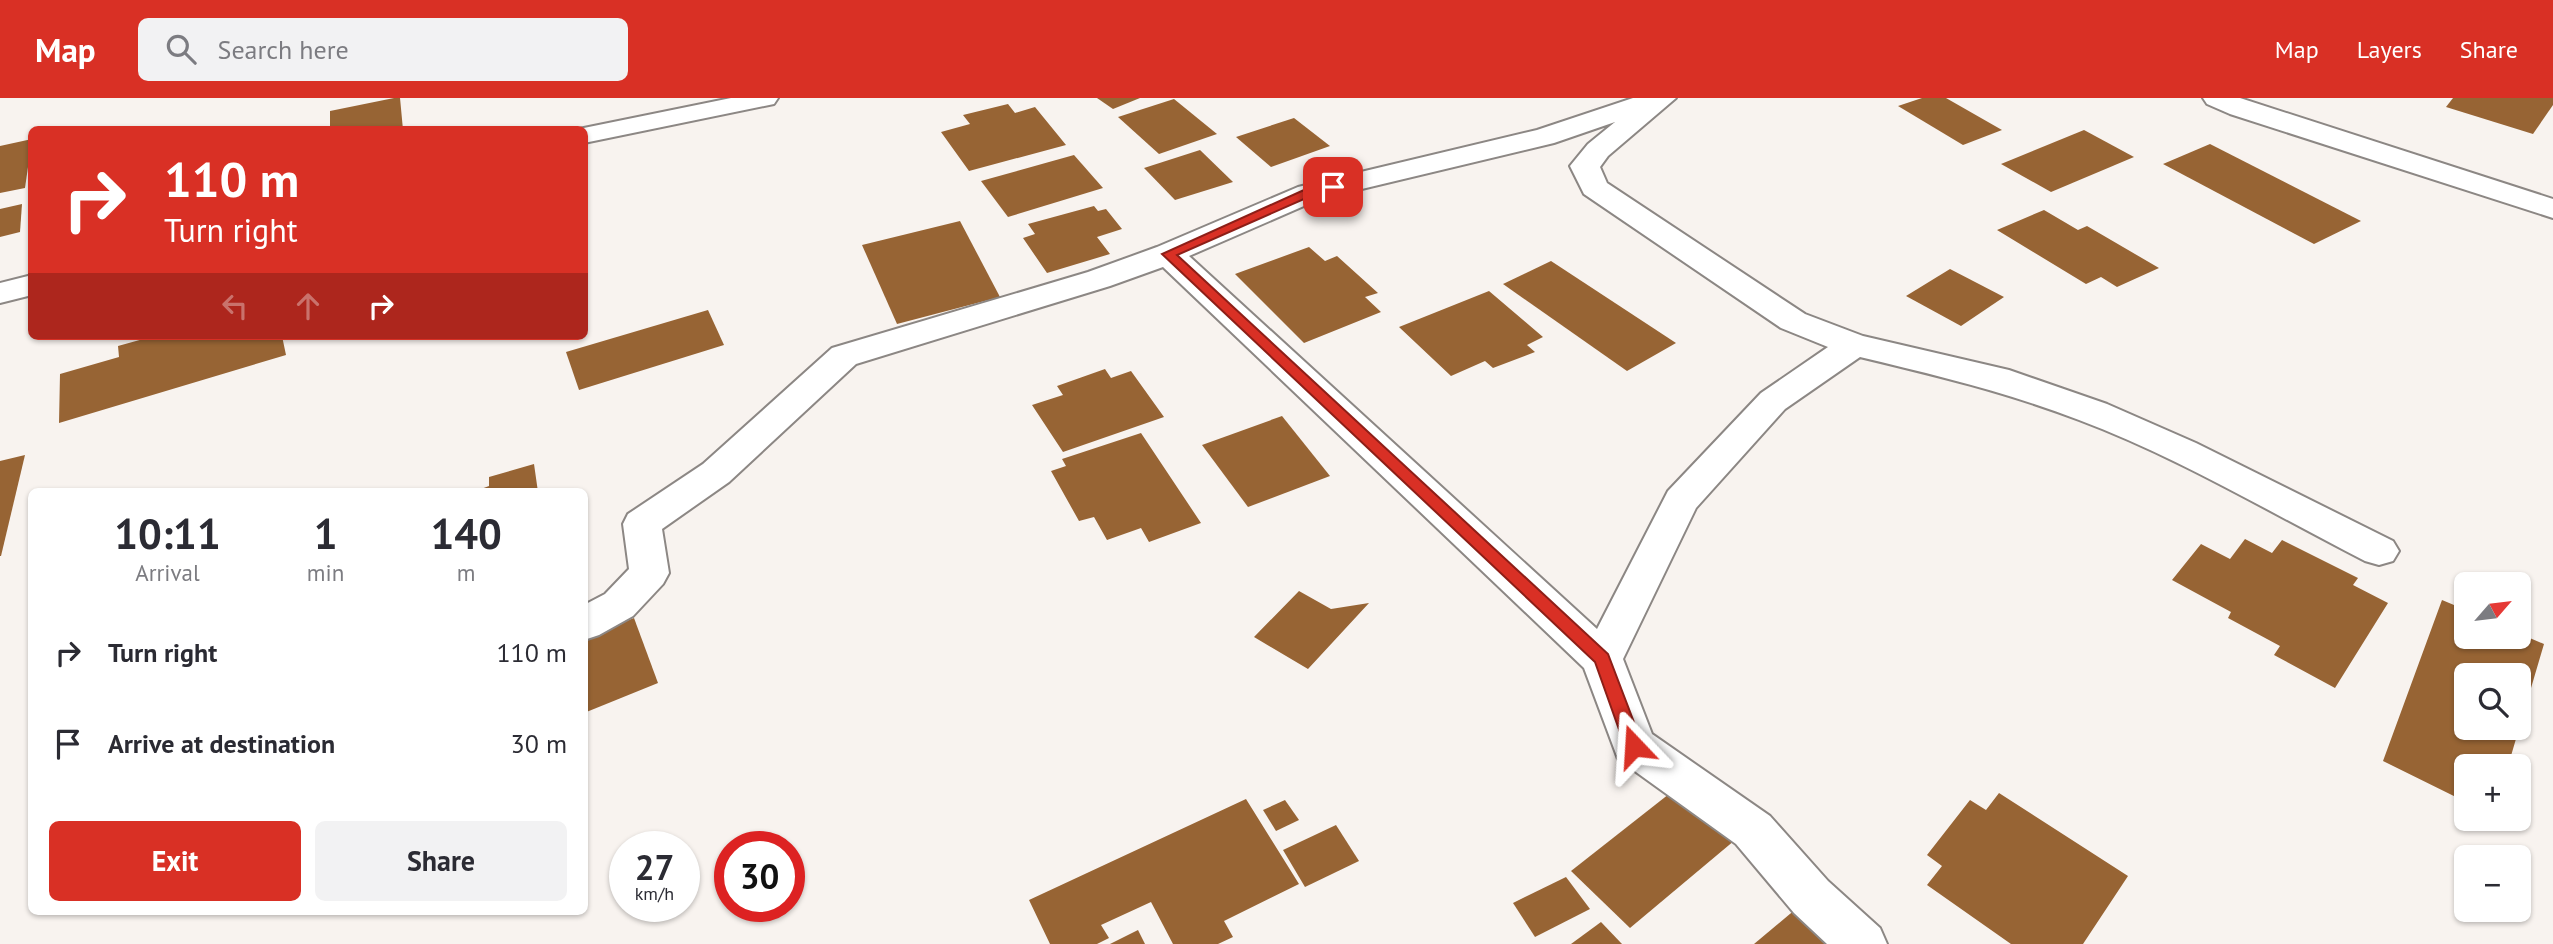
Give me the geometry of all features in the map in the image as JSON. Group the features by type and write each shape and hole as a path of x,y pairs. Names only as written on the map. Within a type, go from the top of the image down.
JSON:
{"street":[{"path":"612,98 620,125"},
{"path":"588,134 620,125 720,110 764,98"},
{"path":"588,622 619,605 649,573 642,524 716,473 844,356 1099,279 1168,254 1309,193 1430,162 1544,137 1660,98"},
{"path":"1660,98 1598,150 1585,166 1594,188 1793,321 1854,345 1997,378 2094,412 2183,452 2379,551"},
{"path":"2217,98 2240,108 2553,209"},
{"path":"1168,254 1602,659 1634,746 1753,830 1811,897 1862,944"},
{"path":"0,293 28,286"},
{"path":"1602,659 1681,501 1773,401 1854,345"}],"building":[{"path":"400,98 403,126 330,126 330,111"},
{"path":"1097,98 1140,98 1113,109"},
{"path":"1922,98 1946,98 2002,130 1963,145 1898,106"},
{"path":"2453,98 2553,98 2553,105 2533,134 2446,107"},
{"path":"1174,99 1217,134 1159,154 1118,117"},
{"path":"1008,104 1015,113 1035,107 1066,145 969,171 941,132 970,124 963,115"},
{"path":"1294,118 1330,146 1271,167 1236,137"},
{"path":"2084,130 2134,157 2051,192 2001,164"},
{"path":"28,140 25,188 0,193 0,146"},
{"path":"2210,144 2361,221 2314,244 2163,164"},
{"path":"1200,150 1233,182 1175,200 1144,168"},
{"path":"1074,155 1103,188 1008,217 981,181"},
{"path":"22,204 20,232 0,237 0,209"},
{"path":"1094,206 1098,211 1106,209 1122,229 1097,237 1110,254 1047,273 1023,238 1035,234 1028,224"},
{"path":"2044,210 2078,230 2087,226 2159,268 2117,287 2101,277 2086,284 1997,230"},
{"path":"960,221 1000,297 897,324 862,245"},
{"path":"1309,247 1325,261 1337,256 1378,293 1365,297 1381,312 1304,343 1235,274"},
{"path":"1551,261 1676,343 1627,371 1503,284"},
{"path":"1950,269 2004,297 1961,326 1906,296"},
{"path":"1489,291 1543,337 1527,345 1535,352 1493,368 1485,361 1451,376 1399,327"},
{"path":"708,310 724,345 579,390 566,352"},
{"path":"140,340 283,340 286,355 59,423 60,374 119,357 118,346"},
{"path":"1105,369 1111,378 1131,371 1164,417 1063,452 1032,405 1063,395 1057,386"},
{"path":"1282,416 1330,476 1248,507 1202,445"},
{"path":"1141,433 1201,523 1149,542 1141,528 1107,540 1094,517 1079,521 1051,471 1066,466 1062,459"},
{"path":"25,455 1,556 0,556 0,461"},
{"path":"534,464 537,488 484,488 489,486 489,477"},
{"path":"2245,539 2272,553 2282,540 2358,578 2353,585 2388,603 2335,688 2274,655 2280,646 2228,618 2231,612 2172,580 2201,544 2230,559"},
{"path":"1299,591 1331,609 1369,603 1308,669 1254,637"},
{"path":"2442,600 2454,605 2454,649 2531,649 2531,638 2544,644 2531,688 2531,663 2454,663 2454,740 2516,740 2512,754 2454,754 2454,796 2383,761"},
{"path":"634,618 658,683 588,711 588,635"},
{"path":"1683,783 1741,835 1630,928 1571,871"},
{"path":"1999,793 2128,876 2083,944 2011,944 1927,885 1942,866 1927,855 1970,800 1986,810"},
{"path":"1246,799 1299,884 1224,921 1233,937 1218,944 1173,944 1151,902 1101,925 1109,938 1097,944 1050,944 1029,900"},
{"path":"1285,800 1299,820 1276,831 1263,810"},
{"path":"1336,825 1359,861 1305,887 1283,850"},
{"path":"1566,877 1590,909 1535,937 1513,903"},
{"path":"1803,903 1848,944 1754,944"},
{"path":"1601,922 1622,944 1571,944"},
{"path":"1138,930 1145,944 1110,944"}],"route":[{"path":"1333,187 1309,193 1168,254 1602,659 1634,746"}]}
